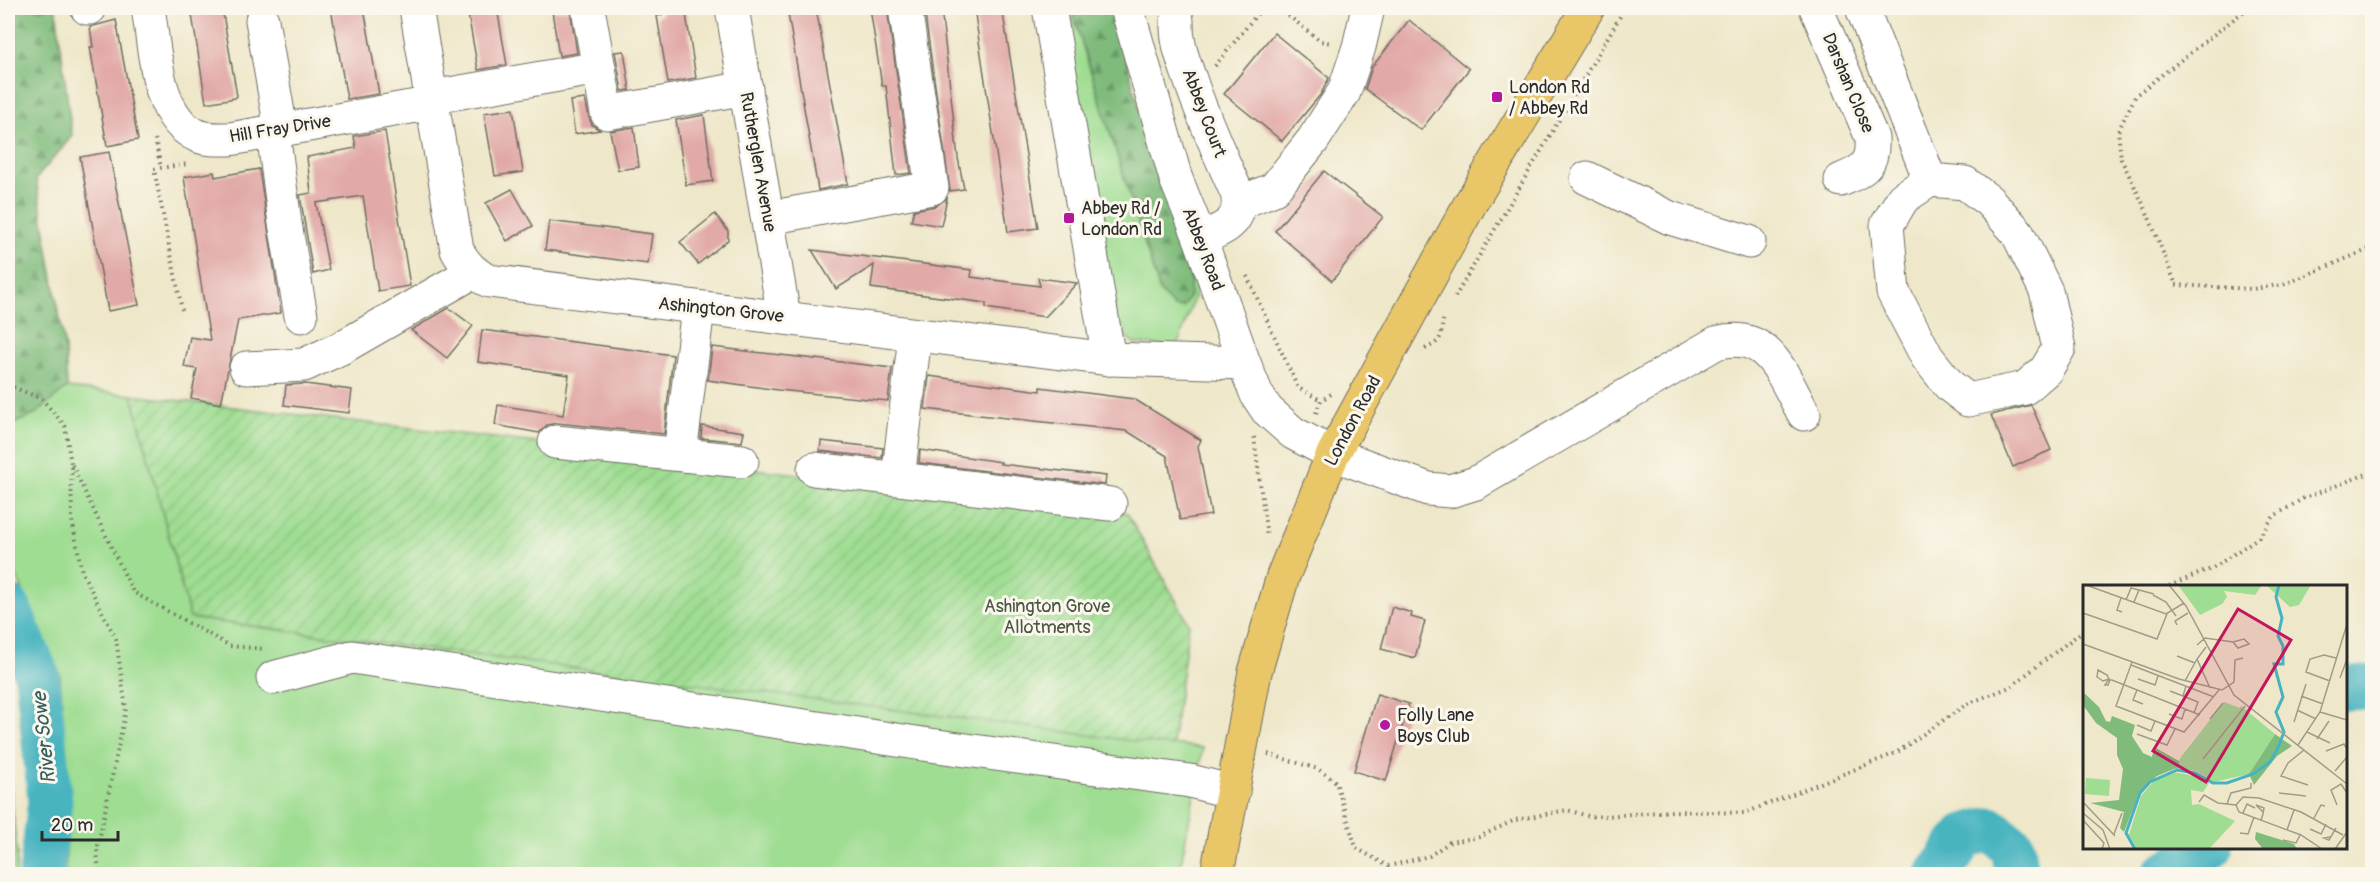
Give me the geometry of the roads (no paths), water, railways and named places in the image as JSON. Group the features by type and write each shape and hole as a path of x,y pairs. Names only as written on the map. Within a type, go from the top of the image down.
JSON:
{"main road":[{"name":"London Road","path":"1217,874 1255,672 1283,576 1333,454 1470,204 1588,8"}],"street":[{"name":"Hill Fray Drive","path":"148,8 162,93 169,109 176,120 198,136 210,139 230,139 277,131 598,68"},
{"path":"246,368 304,365 341,348 473,272 465,265 457,250 416,8"},
{"path":"588,8 607,113 746,88"},
{"name":"Rutherglen Avenue","path":"732,8 784,317"},
{"path":"768,218 932,188 905,8"},
{"path":"1049,8 1109,359"},
{"name":"Abbey Road","path":"1127,8 1176,179 1200,238 1244,363 1257,395 1280,423 1293,433 1333,454 1428,489 1450,491 1476,483 1716,343 1738,339 1748,340 1765,349 1773,358 1804,414"},
{"path":"1200,238 1225,229 1236,215 1239,203 1274,189 1313,141 1344,92 1359,47 1368,8"},
{"name":"Darshan Close","path":"1816,8 1872,138 1871,157 1867,165 1841,180"},
{"path":"1862,8 1930,180"},
{"path":"262,20 277,131 285,223 301,316"},
{"name":"Abbey Court","path":"1177,20 1176,39 1205,122 1237,192 1239,203"},
{"path":"1587,178 1670,219 1749,242"},
{"path":"1930,180 1965,183 1989,201 2017,232 2046,291 2059,348 2046,370 2025,388 1968,399 1950,386 1927,357 1893,292 1887,225 1903,198 1930,180"},
{"name":"Ashington Grove","path":"473,272 489,281 507,285 784,317 915,336 1109,359 1244,363"},
{"path":"680,454 698,308"},
{"path":"898,478 915,336"},
{"path":"555,442 742,461"},
{"path":"814,469 1110,504"},
{"path":"274,664 352,657 888,739 1190,781 1233,792"}],"waterway":[{"name":"River Sowe","path":"8,607 37,675 50,801 41,874"},
{"name":"River Sowe","path":"2347,688 2372,687"},
{"name":"River Sowe","path":"1938,874 1965,836 1990,829 2013,847 2017,874"},
{"name":"River Sowe","path":"2164,874 2208,849"}],"place":[{"name":"London Rd / Abbey Rd","path":"1497,97"},
{"name":"Abbey Rd / London Rd","path":"1069,218"},
{"name":"Folly Lane Boys Club","path":"1385,725"}],"park label":[{"name":"Ashington Grove Allotments","path":"1047,616"}]}
